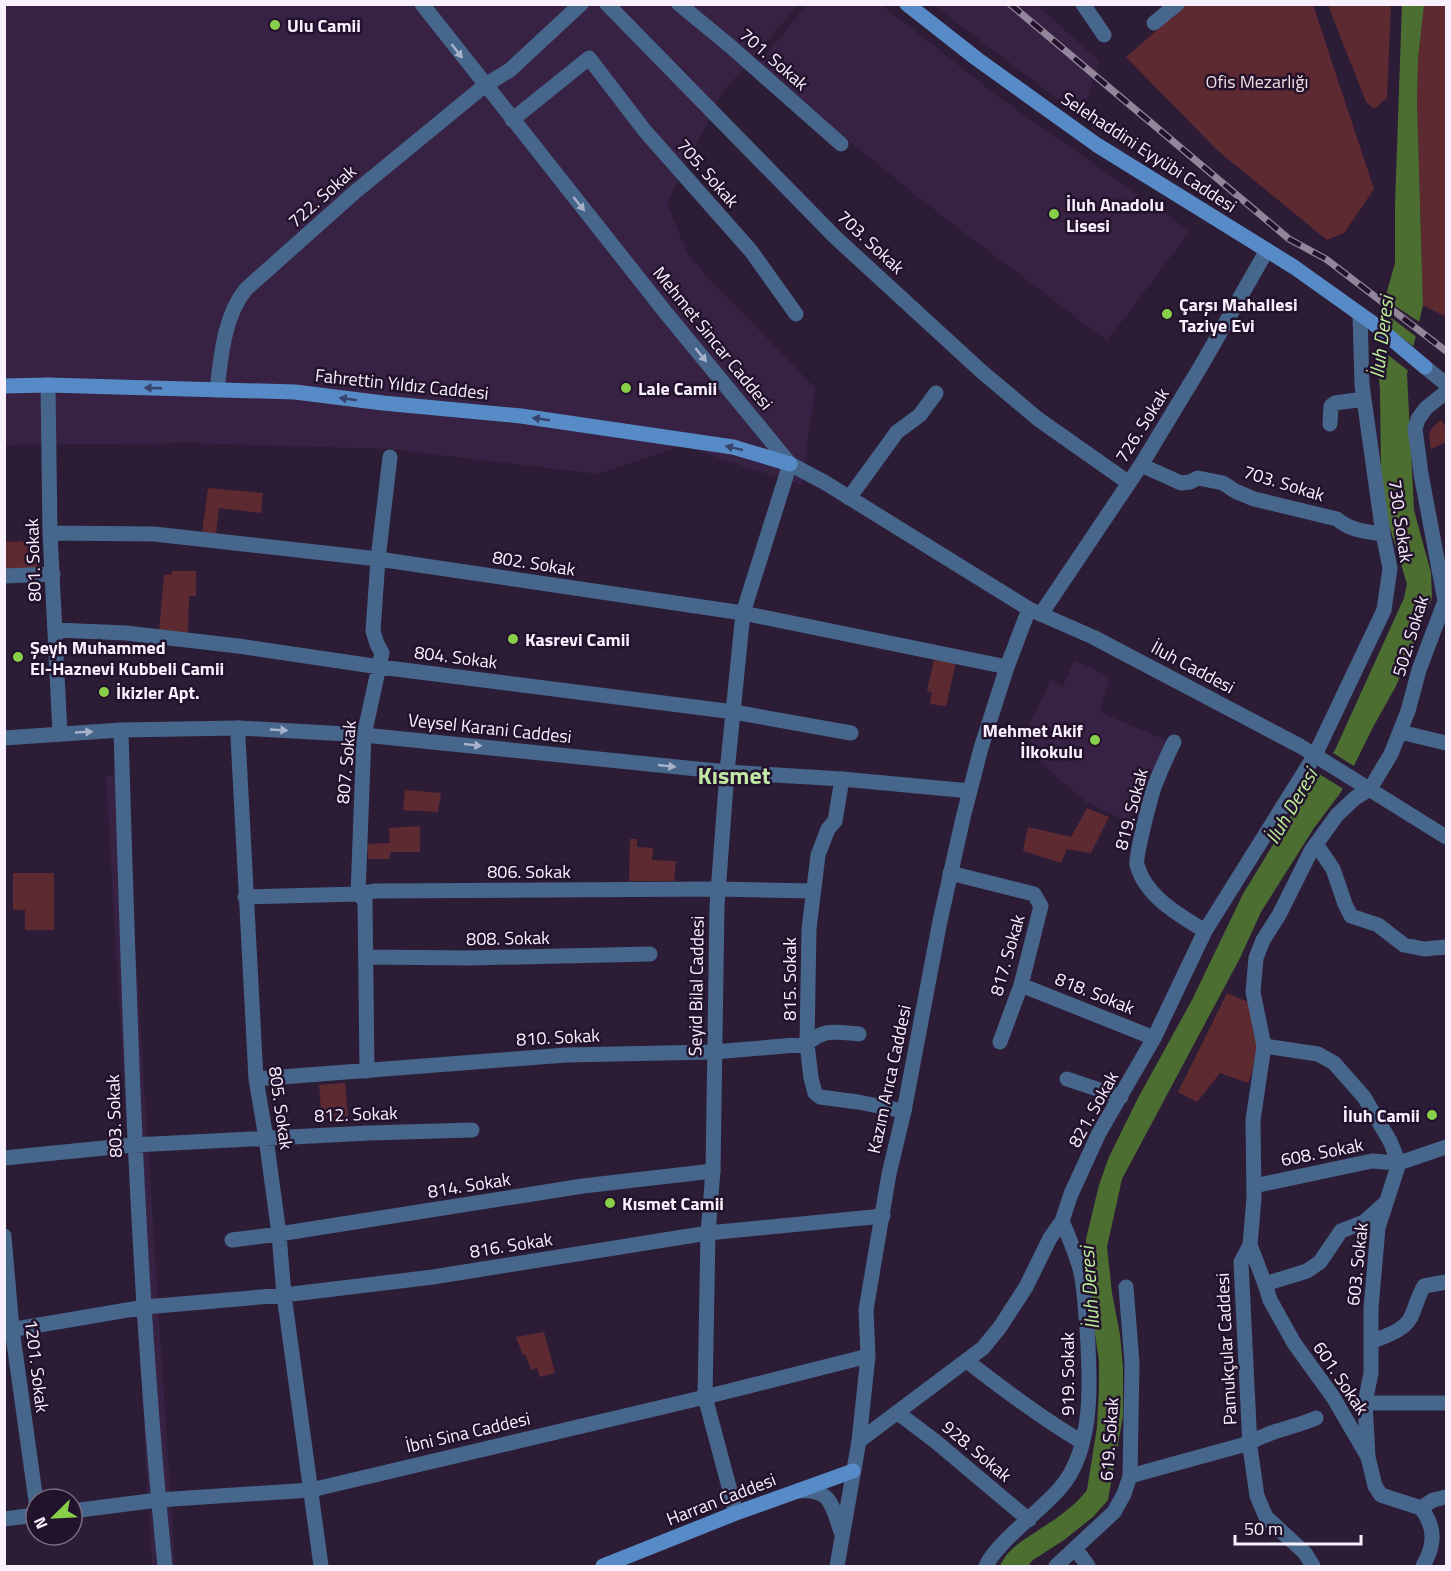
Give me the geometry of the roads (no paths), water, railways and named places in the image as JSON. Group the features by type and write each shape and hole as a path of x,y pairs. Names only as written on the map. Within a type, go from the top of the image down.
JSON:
{"main road":[{"name":"Selehaddini Eyyübi Caddesi","path":"907,4 977,59 1097,145 1294,267 1374,324 1425,367"},
{"name":"Fahrettin Yıldız Caddesi","path":"4,386 48,384 295,392 383,404 521,416 733,447 790,464"},
{"name":"Harran Caddesi","path":"603,1566 736,1513 853,1471"}],"street":[{"name":"Mehmet Sincar Caddesi","path":"422,4 484,86 790,464 1038,613"},
{"name":"722. Sokak","path":"217,390 220,360 230,315 237,299 246,289 355,192 484,86 510,70 581,4"},
{"name":"703. Sokak","path":"607,4 835,237 975,365 1038,419 1129,483"},
{"name":"701. Sokak","path":"679,4 841,144"},
{"path":"1083,4 1104,35"},
{"path":"1154,23 1177,4"},
{"name":"705. Sokak","path":"512,120 589,58 645,131 751,251 796,314"},
{"name":"726. Sokak","path":"1038,613 1141,465 1267,250"},
{"name":"730. Sokak","path":"1318,757 1384,609 1390,568 1364,399 1360,314"},
{"path":"1425,367 1446,384"},
{"name":"801. Sokak","path":"48,384 50,533 60,734"},
{"name":"502. Sokak","path":"1370,789 1391,754 1400,732 1419,670 1446,601 1421,474 1415,429 1418,419 1426,408 1446,392"},
{"path":"849,498 897,432 920,415 936,393"},
{"path":"1330,424 1331,406 1335,402 1364,399"},
{"name":"807. Sokak","path":"367,1071 365,901 358,894 364,735 382,653 376,644 373,631 378,559 390,457"},
{"name":"Seyid Bilal Caddesi","path":"736,1513 705,1397 718,890 743,613 790,464"},
{"name":"703. Sokak","path":"1141,465 1181,483 1198,478 1223,483 1254,499 1337,519 1344,525 1366,532 1383,534"},
{"name":"802. Sokak","path":"50,533 154,534 378,559 743,613 1007,667"},
{"path":"4,576 53,574"},
{"name":"Kazım Arıca Caddesi","path":"837,1566 859,1441 868,1356 866,1310 889,1174 904,1111 950,873 970,791 1007,667 1038,613"},
{"name":"İluh Caddesi","path":"1038,613 1093,637 1318,757 1370,789"},
{"name":"804. Sokak","path":"55,630 126,633 238,646 380,667 734,712 851,733"},
{"name":"Veysel Karani Caddesi","path":"4,738 121,730 239,728 364,735 727,772 842,779 970,791"},
{"name":"805. Sokak","path":"239,728 245,897 256,1079 279,1234 284,1295 321,1566"},
{"name":"803. Sokak","path":"121,730 134,1145 158,1500 165,1566"},
{"path":"1400,732 1446,743"},
{"name":"819. Sokak","path":"1174,742 1156,782 1140,837 1136,863 1146,883 1167,907 1205,931"},
{"name":"821. Sokak","path":"859,1441 967,1361 983,1348 1000,1327 1026,1287 1050,1238 1062,1221 1071,1194 1099,1133 1154,1038 1205,931 1318,757"},
{"name":"815. Sokak","path":"842,779 835,821 828,829 818,855 809,928 807,1044 811,1078 815,1093 820,1097 904,1111"},
{"path":"1370,789 1446,837"},
{"name":"Pamukçular Caddesi","path":"1313,1566 1305,1553 1276,1528 1261,1510 1250,1443 1241,1262 1250,1245 1254,1186 1253,1120 1264,1046 1253,992 1256,958 1263,940 1316,844 1337,815 1355,798 1370,789"},
{"path":"1316,844 1333,869 1351,915 1378,925 1404,945 1424,949 1446,947"},
{"name":"817. Sokak","path":"950,873 1034,894 1041,906 1021,985 1000,1042"},
{"name":"806. Sokak","path":"245,897 358,894 375,891 813,891"},
{"name":"808. Sokak","path":"367,957 470,958 650,954"},
{"name":"818. Sokak","path":"1021,985 1154,1038"},
{"name":"810. Sokak","path":"256,1079 566,1055 714,1052 807,1044 817,1035 832,1031 859,1034"},
{"path":"1264,1046 1318,1054 1334,1063 1364,1097 1390,1141 1399,1163 1445,1152"},
{"path":"1067,1079 1121,1097"},
{"name":"812. Sokak","path":"4,1158 134,1145 472,1130"},
{"name":"608. Sokak","path":"1254,1186 1372,1161 1399,1163"},
{"name":"603. Sokak","path":"1368,1457 1365,1403 1371,1373 1371,1308 1378,1228 1399,1163"},
{"name":"814. Sokak","path":"232,1240 583,1186 712,1171"},
{"path":"1265,1284 1307,1271 1320,1262 1341,1231 1364,1222 1386,1202"},
{"name":"816. Sokak","path":"8,1330 145,1307 284,1295 433,1277 708,1233 883,1216"},
{"name":"919. Sokak","path":"986,1566 991,1555 1029,1520 1073,1472 1082,1442 1090,1389 1084,1296 1081,1271 1062,1221"},
{"name":"1201. Sokak","path":"4,1236 8,1330 34,1487"},
{"name":"601. Sokak","path":"1250,1245 1270,1300 1294,1343 1333,1397 1368,1457 1375,1486 1380,1495 1421,1508"},
{"path":"1371,1342 1393,1333 1410,1320 1424,1286 1446,1282"},
{"name":"619. Sokak","path":"1056,1566 1114,1512 1124,1494 1130,1476 1132,1363 1126,1287"},
{"name":"İbni Sina Caddesi","path":"84,1509 158,1500 311,1490 868,1356"},
{"path":"967,1361 1037,1414 1082,1442"},
{"path":"1365,1403 1446,1403"},
{"name":"928. Sokak","path":"898,1413 1029,1520"},
{"path":"1130,1476 1250,1443 1262,1435 1299,1426 1316,1418"},
{"path":"798,1491 820,1492 828,1498 842,1535"},
{"path":"1423,1566 1439,1553 1432,1526 1421,1508 1433,1500 1446,1497"},
{"path":"4,1519 24,1516"},
{"path":"1075,1548 1088,1566"}],"water":[{"name":"İluh Deresi","path":"1402,4 1424,5 1418,59 1417,102 1423,305 1407,374 1414,510 1431,573 1432,598 1396,686 1341,792 1314,828 1261,912 1240,958 1122,1179 1107,1247 1123,1367 1123,1416 1108,1500 1093,1517 1028,1566 1000,1566 1012,1549 1065,1512 1087,1490 1097,1427 1099,1361 1091,1307 1086,1239 1099,1185 1109,1157 1138,1098 1192,1000 1243,894 1314,777 1335,750 1404,598 1407,584 1385,512 1381,473 1377,353 1386,295 1395,263"}],"railway":[{"path":"1010,4 1289,239 1326,259 1446,351"}],"place":[{"name":"Ulu Camii","path":"275,25"},
{"name":"İluh Anadolu Lisesi","path":"1054,214"},
{"name":"Çarşı Mahallesi Taziye Evi","path":"1167,314"},
{"name":"Lale Camii","path":"626,388"},
{"name":"Kasrevi Camii","path":"513,639"},
{"name":"Şeyh Muhammed El-Haznevi Kubbeli Camii","path":"18,657"},
{"name":"İkizler Apt.","path":"104,692"},
{"name":"Mehmet Akif İlkokulu","path":"1095,740"},
{"name":"İluh Camii","path":"1432,1115"},
{"name":"Kısmet Camii","path":"610,1203"}],"district":[{"name":"Kısmet","path":"734,775"}],"park label":[{"name":"Ofis Mezarlığı","path":"1257,81"}]}
